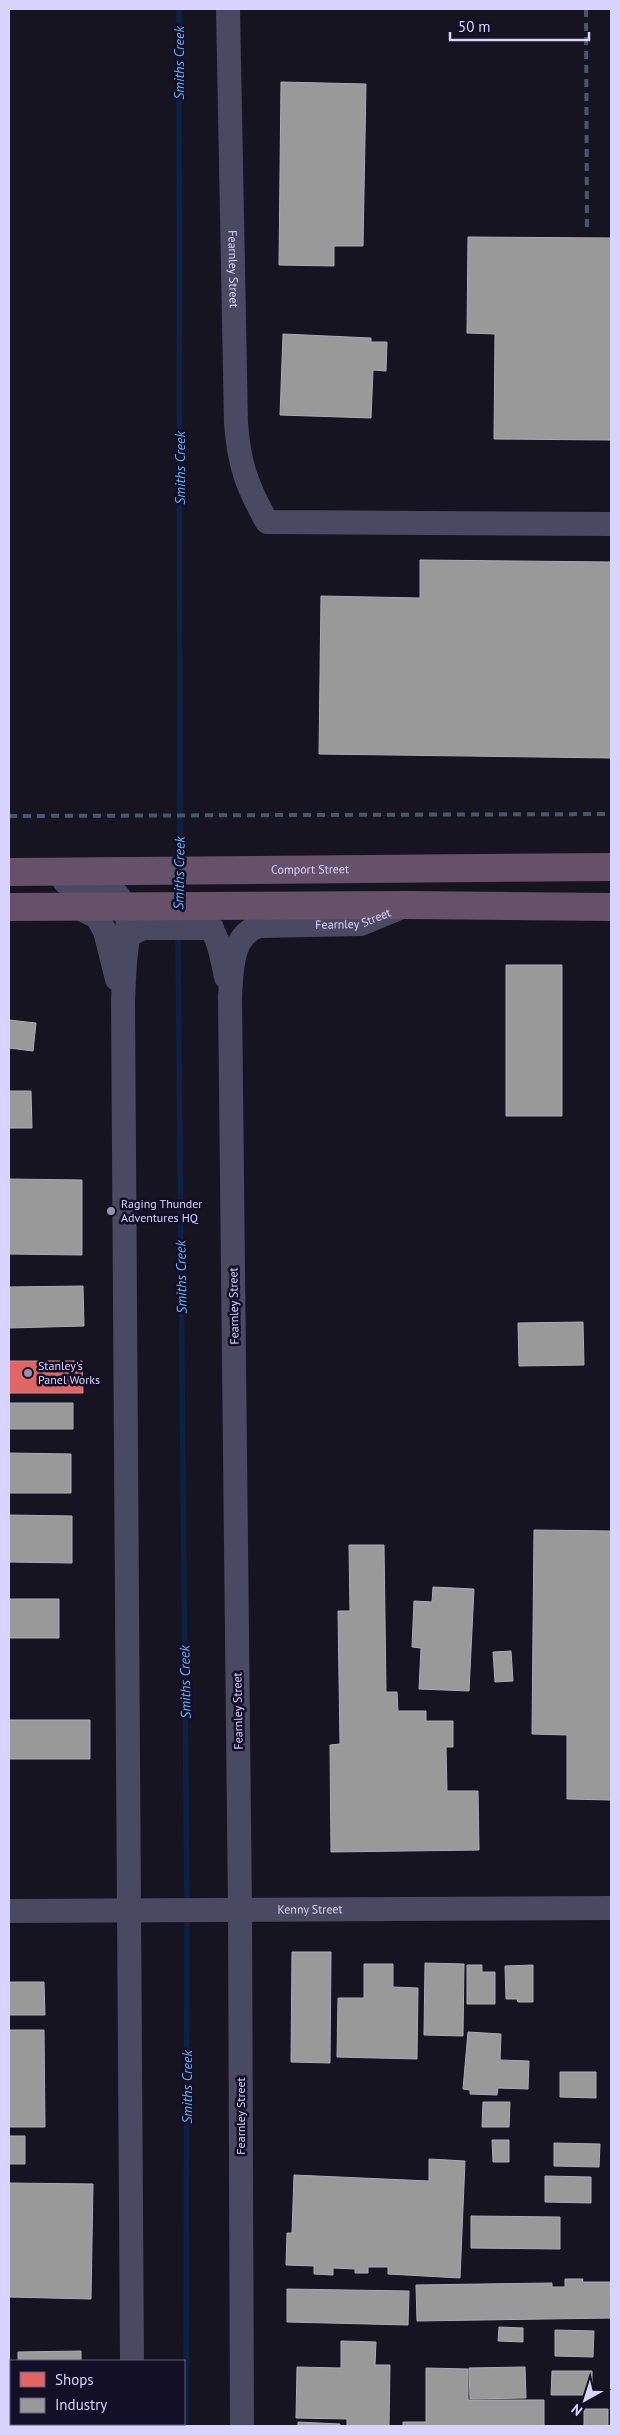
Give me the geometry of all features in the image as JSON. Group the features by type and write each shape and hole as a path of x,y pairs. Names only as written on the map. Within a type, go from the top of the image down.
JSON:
{"highway":[{"name":"Comport Street","path":"9,872 202,872 611,867"},
{"path":"9,907 156,907 203,916 407,905 611,907"}],"street":[{"name":"Fearnley Street","path":"228,9 238,455 245,480 267,522 611,524"},
{"path":"9,883 92,884 115,892 126,907 129,935 123,1000 132,2360"},
{"name":"Fearnley Street","path":"242,2426 240,1910 230,996 236,950 246,933 252,929 269,926 361,924 407,905"},
{"path":"75,906 96,917 105,931 123,1000"},
{"name":"Fearnley Street","path":"203,916 216,934 230,996"},
{"path":"129,935 143,928 203,916"},
{"name":"Kenny Street","path":"9,1911 611,1908"}],"building: Shops":[{"path":"9,1361 82,1361 83,1393 9,1393"}],"building: Industry":[{"path":"281,82 366,84 363,246 334,246 334,266 279,265"},
{"path":"468,237 611,238 611,440 494,439 495,334 467,333"},
{"path":"283,334 371,338 371,342 387,342 386,371 373,370 371,418 280,415"},
{"path":"420,560 611,562 611,758 319,754 321,596 420,598"},
{"path":"506,965 562,965 562,1116 506,1116"},
{"path":"9,1020 36,1023 33,1051 9,1048"},
{"path":"9,1091 31,1091 32,1128 9,1128"},
{"path":"9,1179 82,1180 82,1255 9,1254"},
{"path":"83,1286 84,1326 9,1328 9,1287"},
{"path":"583,1322 584,1365 519,1366 518,1323"},
{"path":"9,1403 73,1403 73,1429 9,1429"},
{"path":"9,1453 71,1454 71,1493 9,1493"},
{"path":"9,1515 72,1516 72,1563 9,1562"},
{"path":"534,1530 611,1531 611,1800 567,1799 567,1735 532,1734"},
{"path":"349,1545 384,1545 386,1692 397,1692 398,1711 426,1711 426,1721 453,1721 453,1747 446,1747 447,1791 478,1791 479,1850 331,1852 330,1745 340,1744 338,1611 350,1611"},
{"path":"433,1587 474,1589 469,1691 419,1689 421,1648 412,1647 414,1601 432,1602"},
{"path":"9,1599 59,1599 59,1638 9,1638"},
{"path":"511,1651 513,1681 495,1682 493,1652"},
{"path":"9,1720 90,1720 90,1759 9,1759"},
{"path":"292,1952 331,1952 330,2063 291,2062"},
{"path":"425,1963 464,1964 463,2036 424,2035"},
{"path":"364,1964 393,1964 393,1987 418,1988 417,2059 337,2057 338,1998 364,1998"},
{"path":"467,1965 482,1965 482,1972 495,1972 495,2004 467,2004"},
{"path":"533,1965 533,2002 518,2002 517,1999 506,1999 505,1966"},
{"path":"9,1982 44,1982 45,2015 9,2015"},
{"path":"9,2030 44,2030 45,2127 9,2127"},
{"path":"468,2032 501,2034 500,2060 529,2061 528,2089 498,2088 497,2095 470,2094 470,2090 463,2089"},
{"path":"560,2072 596,2072 596,2098 560,2097"},
{"path":"483,2102 510,2102 509,2127 482,2127"},
{"path":"9,2136 25,2136 25,2164 9,2164"},
{"path":"492,2140 509,2140 509,2162 493,2162"},
{"path":"554,2143 600,2144 599,2167 554,2166"},
{"path":"429,2159 465,2161 460,2278 388,2274 388,2267 368,2267 368,2273 355,2273 355,2269 333,2268 333,2275 314,2274 314,2266 286,2265 287,2233 292,2233 294,2175 429,2181"},
{"path":"545,2176 591,2177 591,2203 545,2202"},
{"path":"9,2183 93,2184 91,2299 9,2297"},
{"path":"471,2216 560,2217 560,2249 471,2248"},
{"path":"565,2279 583,2279 582,2282 610,2282 611,2318 417,2321 416,2285 552,2283 552,2287 565,2287"},
{"path":"287,2289 409,2291 408,2325 287,2322"},
{"path":"499,2327 523,2328 523,2342 498,2341"},
{"path":"555,2330 594,2331 593,2357 555,2356"},
{"path":"341,2341 376,2342 375,2365 390,2365 389,2426 347,2426 347,2419 296,2418 297,2367 341,2368"},
{"path":"81,2351 81,2360 18,2360 18,2352"},
{"path":"525,2367 526,2398 470,2399 469,2368"},
{"path":"426,2368 468,2369 468,2400 544,2400 544,2426 403,2426 403,2422 426,2422"},
{"path":"552,2371 592,2371 592,2395 551,2395"},
{"path":"584,2409 608,2409 608,2426 584,2426"},
{"path":"298,2422 340,2424 340,2426 298,2426"},
{"path":"19,2425 82,2425 82,2426"}],"waterway":[{"name":"Smiths Creek","path":"179,9 180,864"},
{"name":"Smiths Creek","path":"179,878 179,899"},
{"name":"Smiths Creek","path":"178,933 187,1904"},
{"name":"Smiths Creek","path":"186,2426 187,1916"}],"railway":[{"path":"586,9 587,231"},
{"path":"9,816 611,814"}],"place":[{"name":"Raging Thunder Adventures HQ","path":"111,1211"},
{"name":"Stanley's Panel Works","path":"28,1373"}]}
